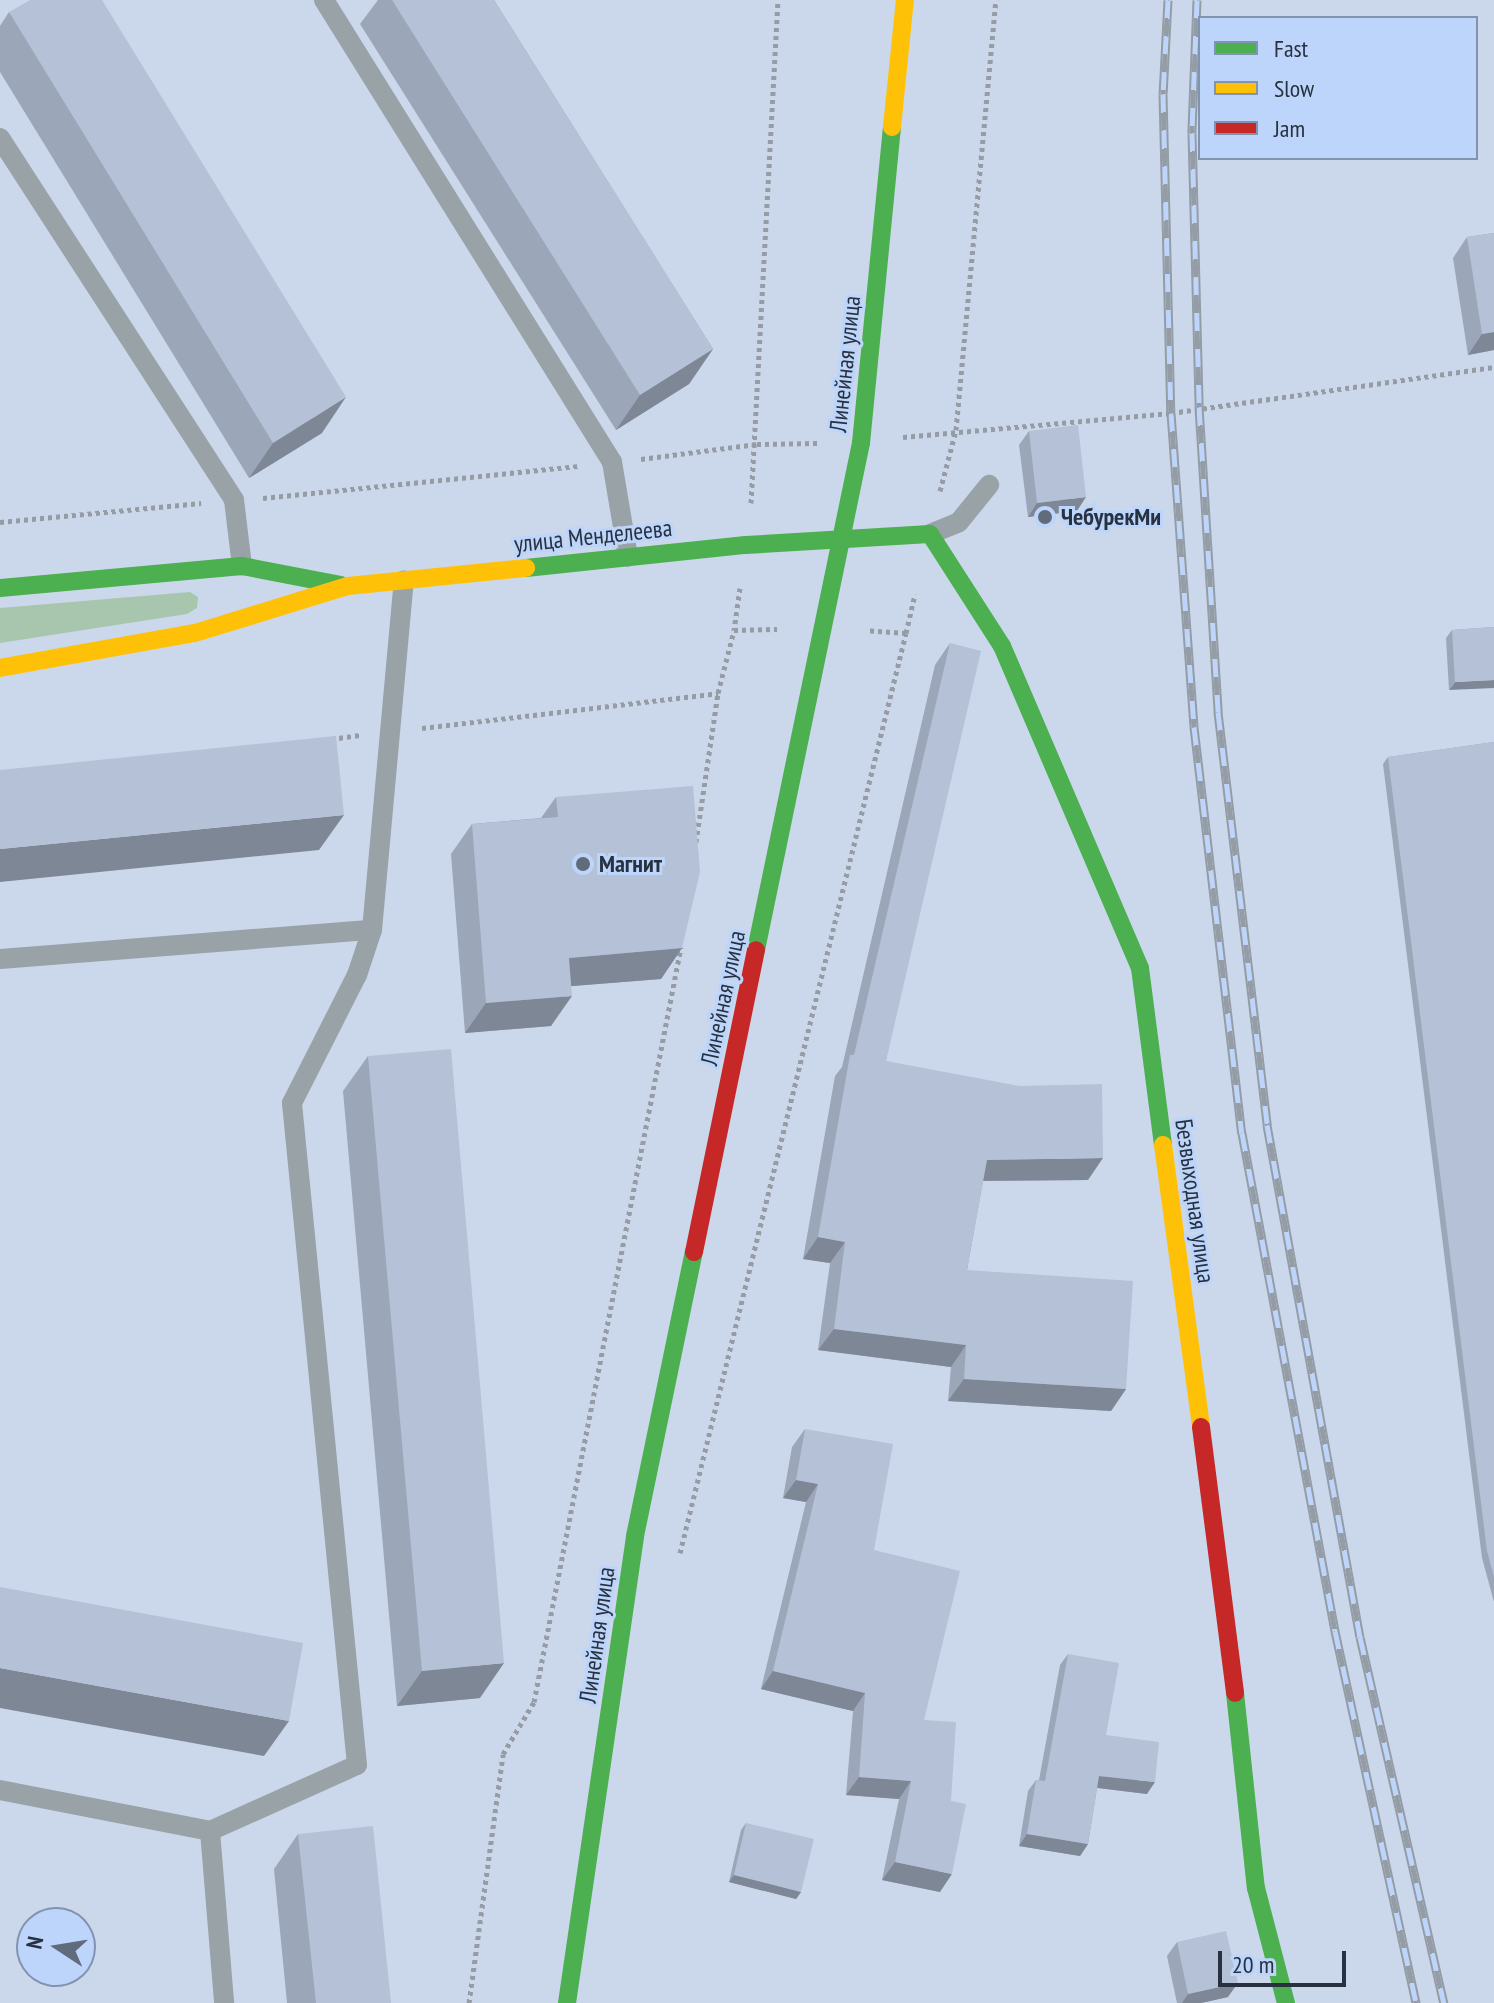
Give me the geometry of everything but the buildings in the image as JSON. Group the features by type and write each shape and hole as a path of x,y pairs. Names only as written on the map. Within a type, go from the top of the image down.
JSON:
{"main road":[{"name":"Линейная улица","path":"567,2003 635,1536 861,443 905,0"},
{"path":"843,540 930,534"},
{"name":"Безвыходная улица","path":"930,534 1002,646 1140,968 1231,1658 1256,1888 1286,2003"},
{"name":"улица Менделеева","path":"0,668 195,633 348,586 628,557 843,540"},
{"name":"улица Менделеева","path":"0,588 242,566 348,586"}],"lane":[{"path":"324,0 612,462 628,557"},
{"path":"0,138 234,500 242,566"},
{"path":"930,534 959,522 989,485"},
{"path":"0,1790 210,1831 357,1765 292,1103 357,975 372,930 404,580"},
{"path":"0,959 372,930"},
{"path":"210,1831 224,2003"}],"path":[{"path":"0,522 612,462 757,444 778,0"},
{"path":"996,0 956,430 1171,413 1494,367"},
{"path":"695,858 718,693"},
{"path":"469,2003 503,1754 534,1702 684,931"}],"green space":[{"path":"190,592 198,597 197,608 187,614 0,643 0,608"}],"railway":[{"path":"1168,0 1163,94 1171,413 1194,727 1242,1133 1335,1631 1416,2003"},
{"path":"1197,0 1192,133 1199,407 1218,712 1267,1125 1360,1637 1444,2003"}],"traffic: fast":[{"path":"756,950 861,443 892,127"},
{"path":"526,568 746,545 930,534 1002,646 1140,968 1163,1145"},
{"path":"0,588 242,566 341,585"},
{"path":"567,2003 635,1536 694,1252"},
{"path":"1235,1693 1256,1888 1286,2003"}],"traffic: slow":[{"path":"892,127 905,0"},
{"path":"0,668 195,633 348,586 526,568"},
{"path":"1163,1145 1201,1427"}],"traffic: jam":[{"path":"694,1252 756,950"},
{"path":"1201,1427 1235,1693"}],"place":[{"name":"ЧебурекМи","path":"1045,517"},
{"name":"Магнит","path":"583,864"}]}
